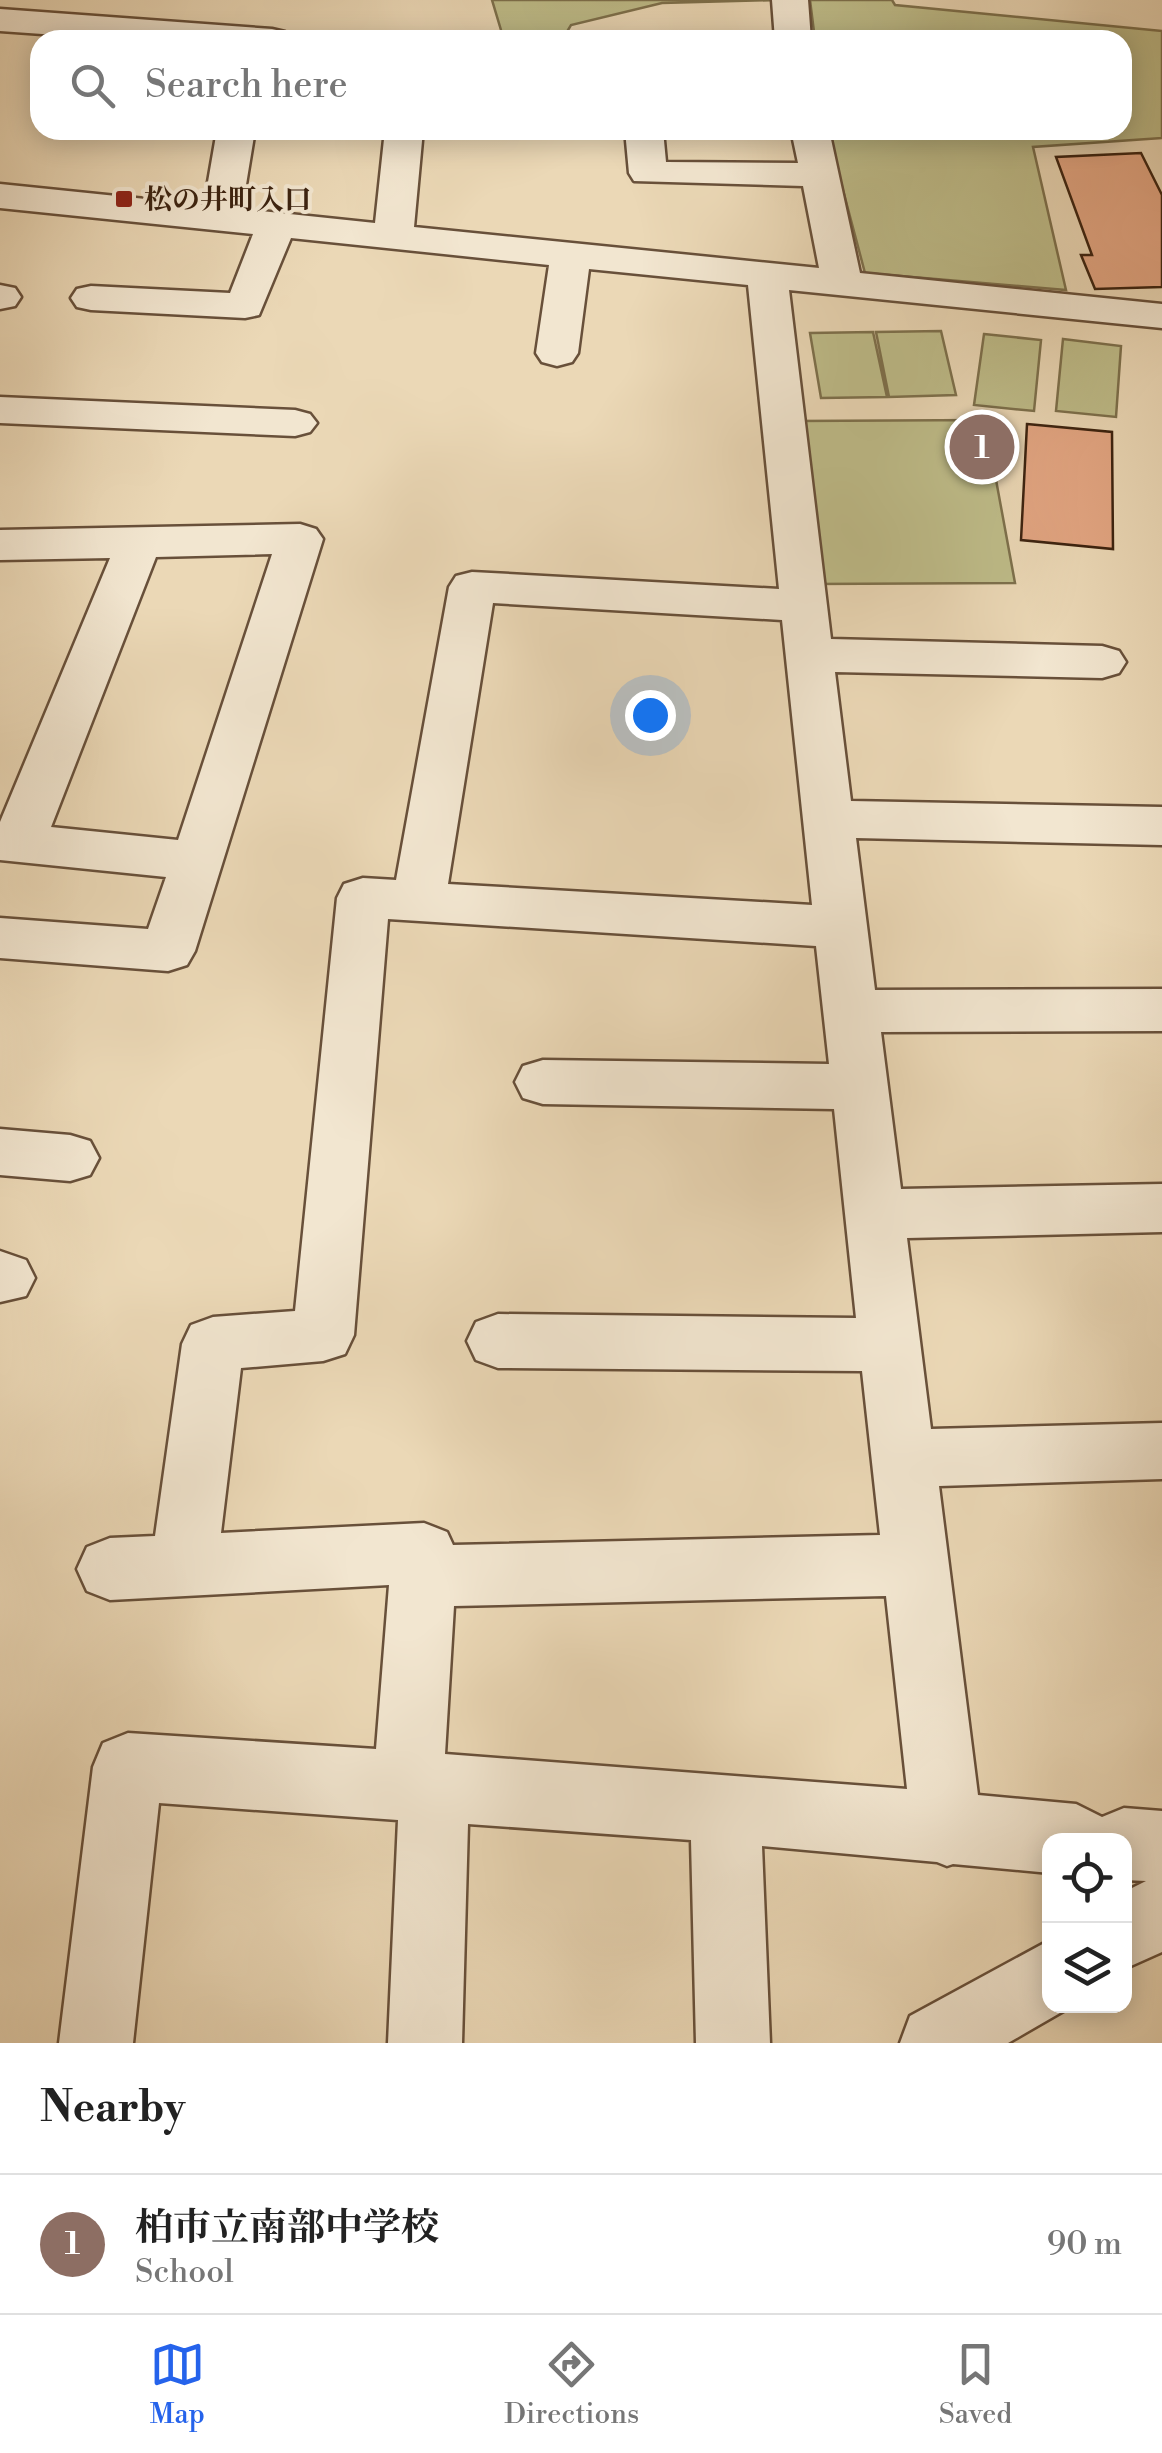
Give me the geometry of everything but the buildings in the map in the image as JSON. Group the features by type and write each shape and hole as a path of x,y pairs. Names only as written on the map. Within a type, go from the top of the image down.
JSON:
{"street":[{"path":"790,0 793,30"},
{"path":"0,20 104,14 203,30"},
{"path":"221,218 234,140"},
{"path":"394,234 403,140"},
{"path":"645,140 648,173 819,175"},
{"path":"812,140 842,282"},
{"path":"0,196 1162,316"},
{"path":"91,298 245,306 277,224"},
{"path":"557,353 572,253"},
{"path":"767,275 826,819 892,1345 947,1831"},
{"path":"0,410 295,423"},
{"path":"0,546 300,539 168,950 0,938"},
{"path":"139,542 9,842 197,860"},
{"path":"419,900 472,587 805,631 1102,662"},
{"path":"826,819 1162,826"},
{"path":"184,1565 213,1344 324,1335 363,898 839,927"},
{"path":"849,1011 1162,1010"},
{"path":"543,1082 858,1087"},
{"path":"0,1152 70,1158"},
{"path":"873,1214 1162,1208"},
{"path":"498,1341 892,1345"},
{"path":"904,1458 1162,1451"},
{"path":"110,1569 424,1553 420,1787 425,2043"},
{"path":"422,1576 916,1565"},
{"path":"96,2043 128,1767 725,1807 1042,1838"},
{"path":"725,1807 733,2043"},
{"path":"1132,1845 1162,1847"},
{"path":"1132,1928 1162,1911"},
{"path":"937,2043 1042,1982"}],"shaded area":[{"path":"492,0 778,0 662,3 571,25 568,30 501,30"},
{"path":"810,0 892,0 895,5 1162,31 1162,138 1033,147 1066,290 865,273 830,140 1132,140 1132,30 814,30"},
{"path":"941,331 956,395 889,397 876,332"},
{"path":"873,332 887,397 821,398 810,333"},
{"path":"984,334 1041,340 1034,411 974,405"},
{"path":"1063,339 1121,346 1116,417 1056,411"},
{"path":"985,420 1015,583 813,584 797,421"}],"place":[{"name":"松の井町入口","path":"124,199"},
{"name":"柏市立南部中学校","path":"982,447"}]}
